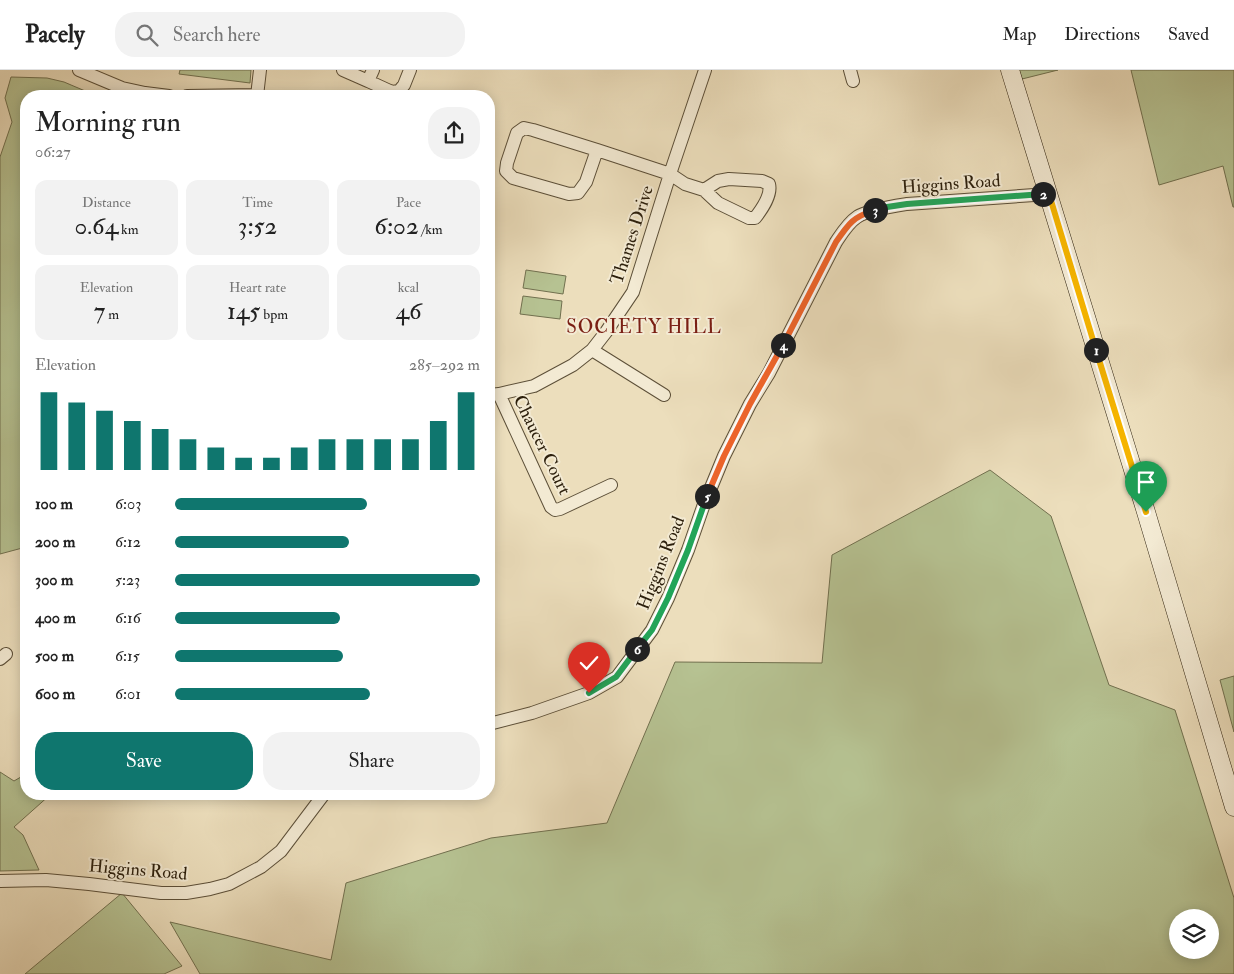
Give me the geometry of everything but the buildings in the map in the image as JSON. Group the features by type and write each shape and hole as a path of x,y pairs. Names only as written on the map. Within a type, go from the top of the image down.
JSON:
{"main road":[{"path":"1010,70 1234,807"}],"street":[{"path":"79,70 101,74 122,88 131,90"},
{"path":"258,90 260,70"},
{"path":"343,70 371,75 390,90"},
{"path":"400,90 410,70"},
{"name":"Thames Drive","path":"495,395 534,386 573,365 592,350 633,292 705,70"},
{"path":"597,150 586,182 578,192 569,194 513,178 506,171 517,132 524,128 597,150 670,174 685,184 704,190 718,203 749,218 755,218 760,212 771,190 769,184 762,181 730,179 718,181 704,190"},
{"name":"Higgins Road","path":"495,723 532,714 589,693 616,677 652,630 688,550 724,456 836,242 845,228 857,216 887,207 907,204 1049,194"},
{"path":"592,350 664,396"},
{"name":"Chaucer Court","path":"495,397 551,507 555,510 560,510 611,485"},
{"name":"Higgins Road","path":"0,880 72,882 161,893 186,893 210,889 228,884 253,871 281,852 320,800"}],"green space":[{"path":"180,70 251,70 250,83 179,74"},
{"path":"1019,70 1058,70 1022,79"},
{"path":"1131,70 1234,70 1234,207 1223,166 1159,185"},
{"path":"11,77 47,78 64,82 83,90 20,90 20,549 0,554 0,157 12,122 5,98"},
{"path":"526,270 566,276 563,294 523,288"},
{"path":"523,296 562,301 560,319 520,314"},
{"path":"990,470 1051,516 1109,685 1175,710 1234,898 1234,974 200,974 170,922 331,960 346,883 491,838 607,823 675,662 822,663 832,555"},
{"path":"1234,676 1234,732 1220,680"},
{"path":"0,772 14,781 20,778 20,800 44,800 14,827 23,835 39,870 0,871"},
{"path":"122,893 182,966 164,974 25,974"}],"district":[{"name":"SOCIETY HILL","path":"644,327"}],"route":[{"path":"589,693 616,677 652,630 688,550 724,456 750,404 836,242 845,228 857,216 872,211 907,204 1049,194 1146,512"}]}
